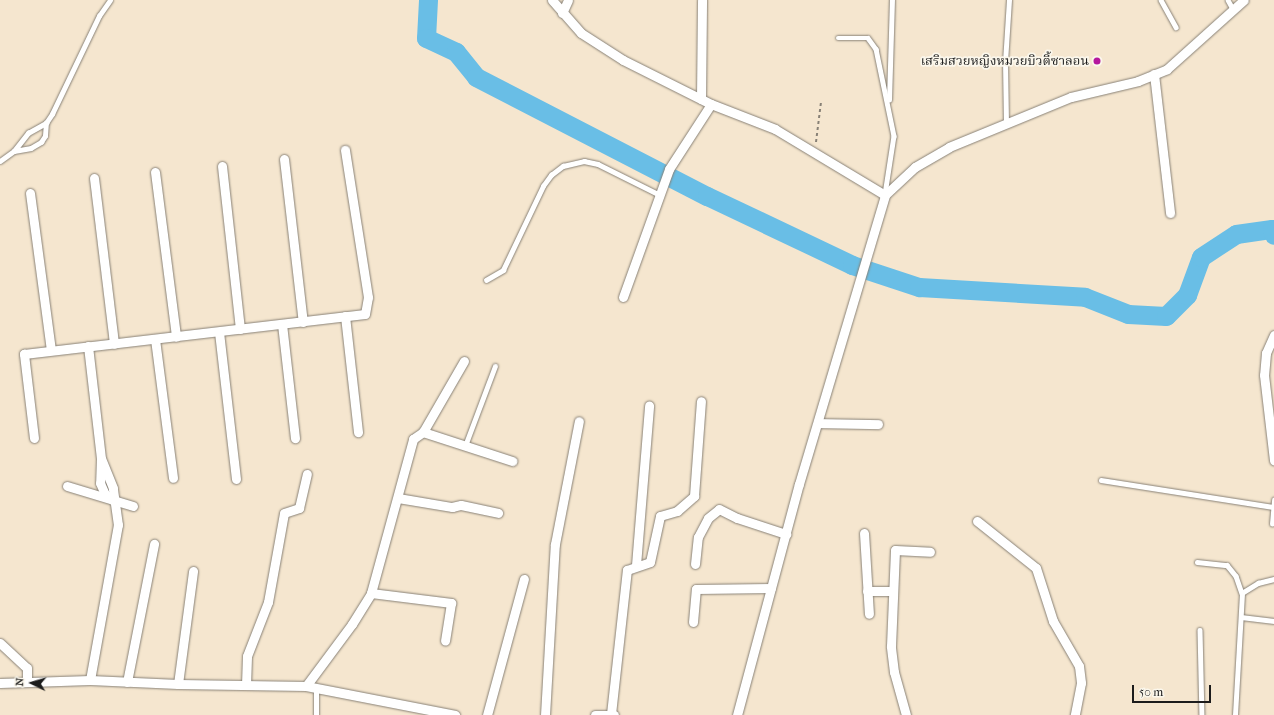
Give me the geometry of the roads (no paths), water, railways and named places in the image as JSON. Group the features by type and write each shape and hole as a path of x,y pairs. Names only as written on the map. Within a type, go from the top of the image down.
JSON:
{"street":[{"path":"552,0 581,33 623,60 711,104 775,129 885,195"},
{"path":"562,13 568,0"},
{"path":"701,99 702,0"},
{"path":"737,715 786,534 885,195 915,167 949,147 1071,98 1167,69 1244,0"},
{"path":"1154,74 1170,213"},
{"path":"623,297 669,169 711,104"},
{"path":"34,438 24,354 366,314 368,297 345,150"},
{"path":"284,159 303,322"},
{"path":"222,166 240,329"},
{"path":"155,172 176,337"},
{"path":"94,178 114,344"},
{"path":"30,193 51,350"},
{"path":"345,316 358,432"},
{"path":"282,324 295,438"},
{"path":"219,332 236,479"},
{"path":"1274,335 1266,353 1264,375 1274,460"},
{"path":"154,339 173,478"},
{"path":"88,346 101,459 100,483 105,494 114,500 117,510 118,525 90,680"},
{"path":"306,686 352,624 371,593 413,439 423,432 464,361"},
{"path":"595,715 612,715 627,570 636,565 650,562 660,516 677,511 694,496 701,402"},
{"path":"636,565 649,406"},
{"path":"546,715 555,544 579,421"},
{"path":"818,423 878,424"},
{"path":"423,432 512,461"},
{"path":"246,685 247,656 268,602 284,513 298,508 307,474"},
{"path":"67,486 133,506"},
{"path":"398,498 452,507 461,505 498,513"},
{"path":"695,564 698,537 708,518 719,509 737,518 786,534"},
{"path":"977,521 1036,568 1053,621 1079,666 1081,683 1075,715"},
{"path":"864,533 869,614"},
{"path":"127,682 154,544"},
{"path":"906,715 894,672 891,646 895,550 930,552"},
{"path":"178,684 193,571"},
{"path":"487,715 524,578"},
{"path":"693,622 696,589 771,588"},
{"path":"868,591 893,591"},
{"path":"371,593 451,603 445,642"},
{"path":"0,644 27,668 28,682"},
{"path":"0,683 90,680 178,684 306,686 455,715"}],"lane":[{"path":"14,151 31,148 41,142 45,136 46,123 99,16 110,0"},
{"path":"888,107 892,0"},
{"path":"1006,124 1005,69 1009,0"},
{"path":"1161,0 1176,27"},
{"path":"1228,0 1233,9"},
{"path":"838,38 868,38 876,49 894,136 885,195"},
{"path":"0,161 14,151 28,133 46,123"},
{"path":"486,280 503,270 543,186 552,175 563,166 584,161 598,164 660,195"},
{"path":"464,446 495,366"},
{"path":"1101,480 1274,507"},
{"path":"1272,524 1274,500"},
{"path":"1197,562 1227,565 1236,576 1242,593 1235,715"},
{"path":"1242,593 1258,583 1274,580"},
{"path":"1241,617 1274,621"},
{"path":"1200,630 1202,715"},
{"path":"316,689 316,715"}],"waterway":[{"path":"428,0 426,38 456,52 476,77 707,196 852,265 919,287 1085,297 1128,314 1166,316 1187,295 1201,257 1236,234 1272,229 1274,235"}],"place":[{"name":"เสริมสวยหญิงหมวยบิวตี้ซาลอน","path":"1097,61"}]}
